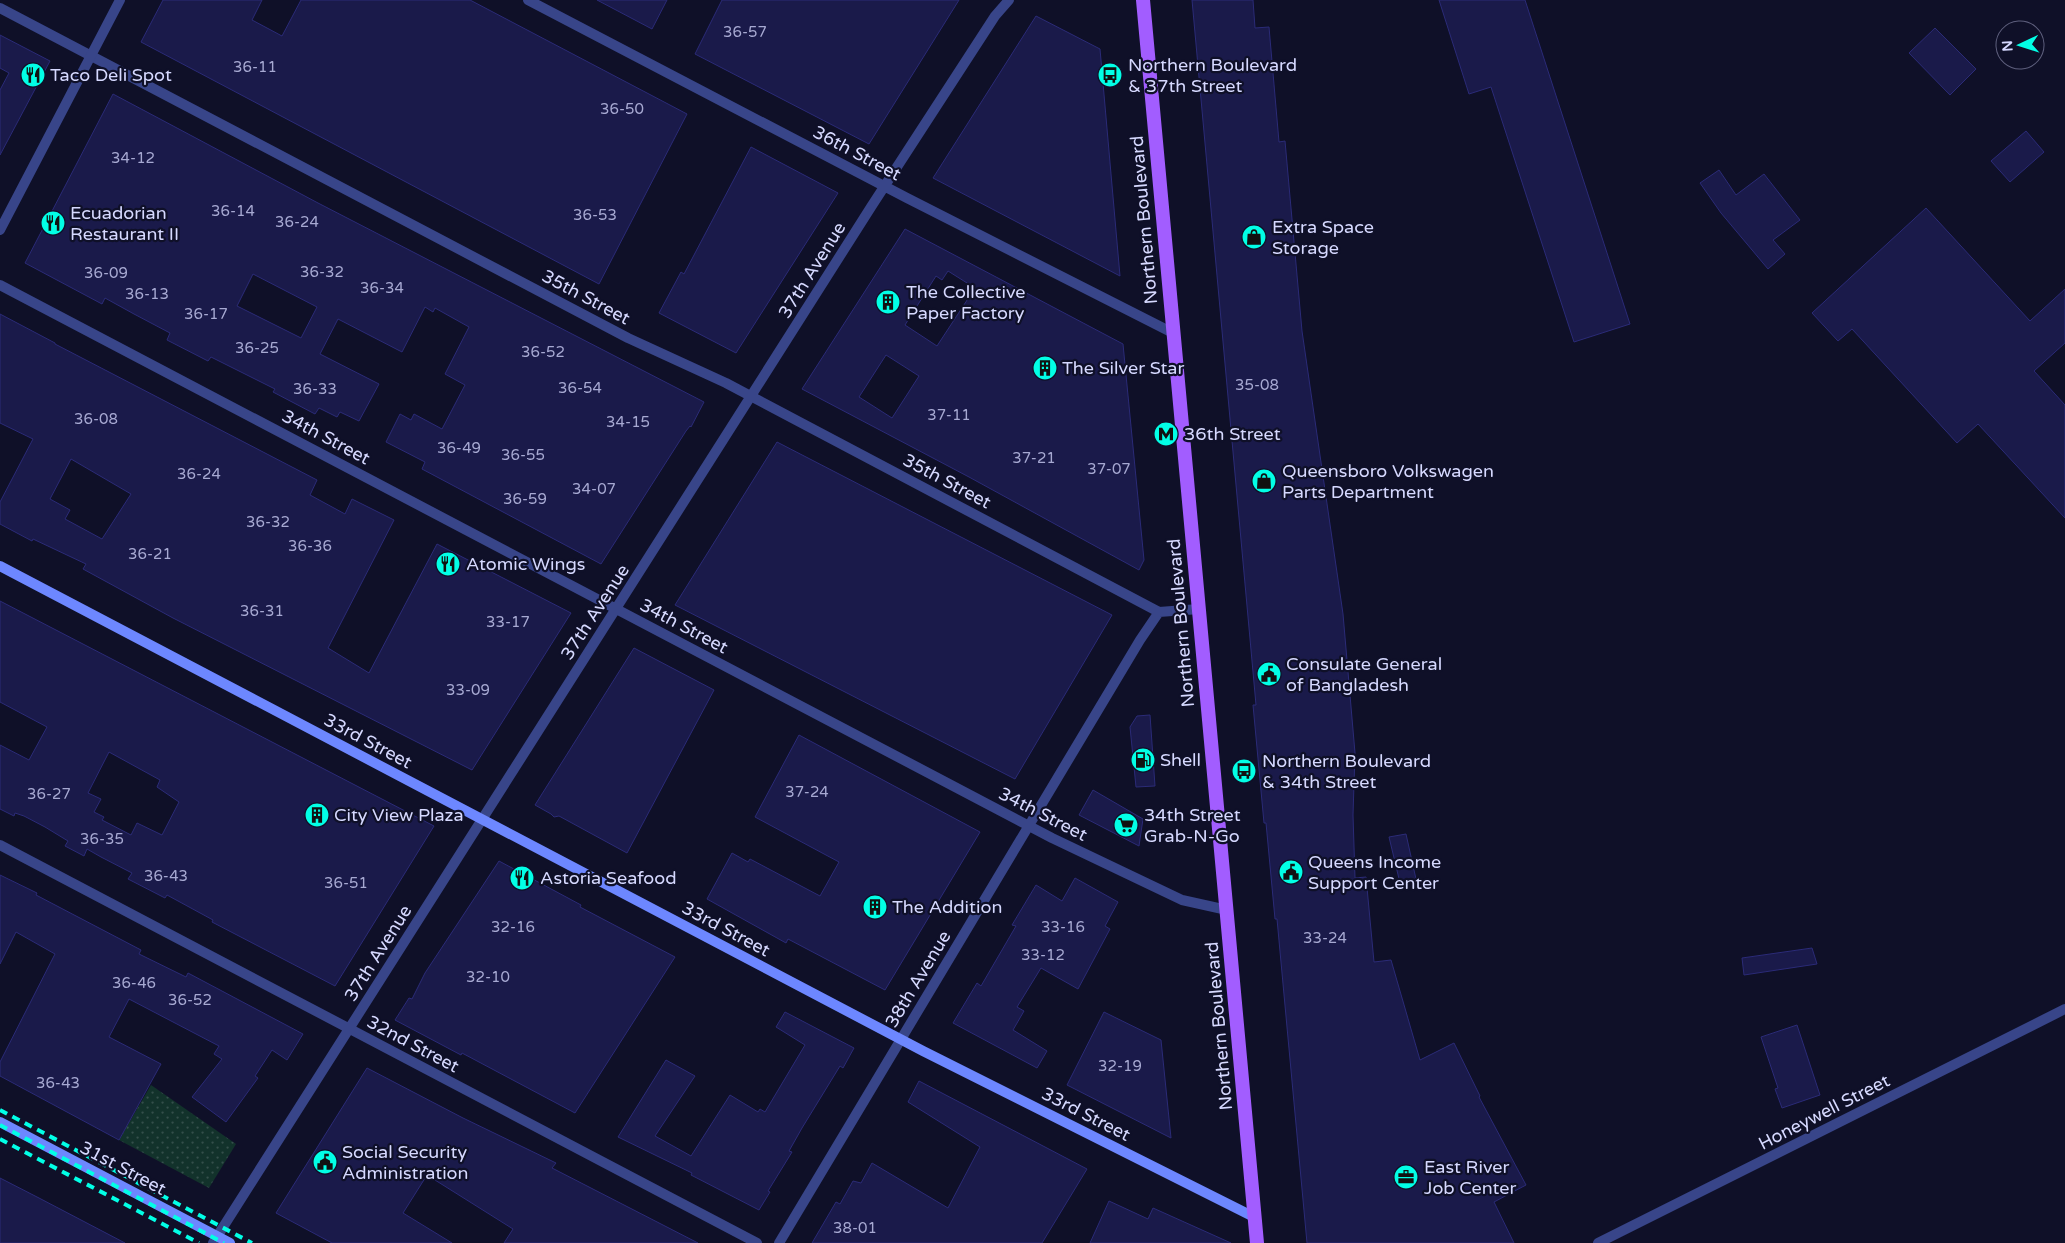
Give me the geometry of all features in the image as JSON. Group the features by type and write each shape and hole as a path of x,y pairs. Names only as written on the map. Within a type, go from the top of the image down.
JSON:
{"main road":[{"name":"Northern Boulevard","path":"1143,0 1257,1243"},
{"name":"33rd Street","path":"0,566 901,1040 1254,1217"},
{"name":"31st Street","path":"0,1122 215,1240 230,1243"}],"street":[{"path":"0,230 120,0"},
{"name":"36th Street","path":"528,0 885,186 1173,332"},
{"name":"37th Avenue","path":"215,1240 885,186 987,27 1009,0"},
{"name":"35th Street","path":"0,8 628,338 726,383 1159,612"},
{"name":"34th Street","path":"0,284 1029,826 1182,900 1227,910"},
{"path":"1159,612 1199,609"},
{"name":"38th Avenue","path":"779,1243 1094,716 1159,612"},
{"name":"32nd Street","path":"0,845 757,1243"},
{"name":"Honeywell Street","path":"1598,1243 2065,1009"}],"green space":[{"path":"151,1085 236,1144 209,1188 119,1140"}],"building":[{"path":"163,0 262,0 252,20 282,36 301,0 470,0 687,114 599,284 141,42"},
{"path":"597,0 667,0 652,29"},
{"path":"722,0 959,0 869,144 695,54"},
{"path":"1192,0 1253,0 1255,28 1269,27 1279,142 1285,141 1302,331 1343,614 1355,753 1353,815 1355,878 1366,877 1374,962 1391,960 1420,1060 1454,1043 1479,1097 1526,1185 1494,1202 1514,1243 1307,1243 1277,919 1275,919 1266,823 1264,823 1253,705 1256,705"},
{"path":"1439,0 1525,0 1630,324 1574,342 1491,87 1469,94"},
{"path":"1036,16 1100,49 1120,276 933,178"},
{"path":"1935,28 1976,69 1950,95 1909,53"},
{"path":"0,35 50,61 0,155 0,90 9,73 0,68"},
{"path":"113,94 318,203 704,402 691,427 686,431 601,564 422,469 425,462 386,442 400,414 411,420 414,414 442,429 465,385 445,374 469,327 435,308 433,312 425,307 402,352 338,319 320,354 379,384 359,421 340,412 337,417 319,408 315,414 273,392 275,389 211,357 208,361 167,340 170,333 105,298 102,304 25,263","holes":["253,274 317,307 301,338 237,306"]},
{"path":"2026,131 2044,152 2010,182 1991,161"},
{"path":"751,147 838,193 736,353 659,313 681,272 684,274"},
{"path":"1719,170 1736,195 1764,174 1800,220 1773,240 1785,254 1768,269 1721,213 1700,183"},
{"path":"1926,208 2030,321 2065,289 2065,343 2034,371 2065,405 2065,518 1978,424 1957,443 1852,329 1838,341 1812,313"},
{"path":"905,229 1123,344 1144,560 1139,570 969,477 802,389","holes":["948,271 975,288 937,346 905,325 936,276 942,280","886,355 919,376 892,418 859,397"]},
{"path":"0,314 317,480 310,495 345,514 352,499 394,520 328,648 369,673 437,544 571,613 472,770 173,618 83,569 86,564 33,539 32,541 0,524 0,502 33,439 0,423","holes":["71,459 131,494 102,539 65,519 70,510 50,499"]},
{"path":"777,442 1112,615 1015,779 675,605"},
{"name":"City View Plaza","path":"0,601 434,826 335,986 212,922 213,920 167,895 165,898 128,879 132,873 87,849 84,856 65,846 68,841 45,827 24,816 15,813 14,816 0,809 0,745 29,760 47,727 0,702","holes":["109,752 160,780 157,787 179,802 162,835 137,823 131,835 102,820 104,817 94,812 101,799 88,793"]},
{"path":"634,648 714,690 627,853 559,816 554,817 535,805"},
{"name":"Shell","path":"1150,715 1155,786 1136,787 1130,727 1137,716"},
{"path":"799,735 980,832 885,990 788,939 786,943 707,899 732,853 748,862 750,859 820,896 839,862 755,817"},
{"path":"1093,790 1143,819 1139,846 1079,815"},
{"path":"1406,834 1416,879 1400,883 1389,837"},
{"path":"499,861 581,905 580,907 675,957 575,1113 395,1020 409,998 412,999 425,973"},
{"path":"0,875 141,950 139,954 186,977 188,973 303,1034 287,1060 272,1050 255,1076 258,1078 226,1122 192,1097 222,1059 214,1054 219,1046 129,999 109,1037 161,1064 119,1140 0,1076 0,1062 55,954 16,932 0,964"},
{"path":"1075,878 1118,902 1105,926 1110,929 1078,989 1041,968 1017,1007 1024,1011 1013,1030 1047,1051 1037,1068 953,1023 977,983 981,986 1016,926 1012,925 1036,885 1062,901"},
{"path":"1812,948 1817,964 1744,975 1742,958"},
{"path":"785,1012 854,1048 843,1068 840,1066 802,1128 789,1151 792,1152 768,1191 770,1192 759,1210 691,1175 692,1173 618,1137 666,1060 695,1076 655,1136 691,1156 730,1095 758,1112 760,1109 765,1112 805,1045 776,1027"},
{"path":"1104,1012 1161,1040 1171,1138 1067,1085"},
{"path":"1797,1025 1820,1095 1782,1108 1775,1089 1778,1088 1761,1037"},
{"path":"367,1068 463,1118 556,1163 552,1168 698,1243 504,1243 513,1229 427,1175 403,1213 452,1243 332,1243 276,1213"},
{"path":"919,1081 1087,1169 1042,1243 812,1243 836,1202 840,1204 853,1181 861,1183 872,1163 948,1208 980,1147 908,1102"},
{"path":"0,1178 39,1198 125,1243 0,1243"},
{"path":"1109,1201 1148,1219 1153,1208 1231,1243 1090,1243"}],"railway":[{"path":"0,1110 252,1243"},
{"path":"0,1125 224,1243"},
{"path":"0,1139 199,1243"}],"place":[{"name":"Taco Deli Spot","path":"33,75"},
{"name":"Northern Boulevard & 37th Street","path":"1110,75"},
{"name":"Ecuadorian Restaurant II","path":"53,223"},
{"name":"Extra Space Storage","path":"1254,237"},
{"name":"The Collective Paper Factory","path":"888,302"},
{"name":"The Silver Star","path":"1045,368"},
{"name":"36th Street","path":"1166,434"},
{"name":"Queensboro Volkswagen Parts Department","path":"1264,481"},
{"name":"Atomic Wings","path":"448,564"},
{"name":"Consulate General of Bangladesh","path":"1269,674"},
{"name":"Shell","path":"1143,760"},
{"name":"Northern Boulevard & 34th Street","path":"1244,771"},
{"name":"City View Plaza","path":"317,815"},
{"name":"34th Street Grab-N-Go","path":"1126,825"},
{"name":"Queens Income Support Center","path":"1291,872"},
{"name":"Astoria Seafood","path":"522,878"},
{"name":"The Addition","path":"875,907"},
{"name":"Social Security Administration","path":"325,1162"},
{"name":"East River Job Center","path":"1406,1177"}]}
